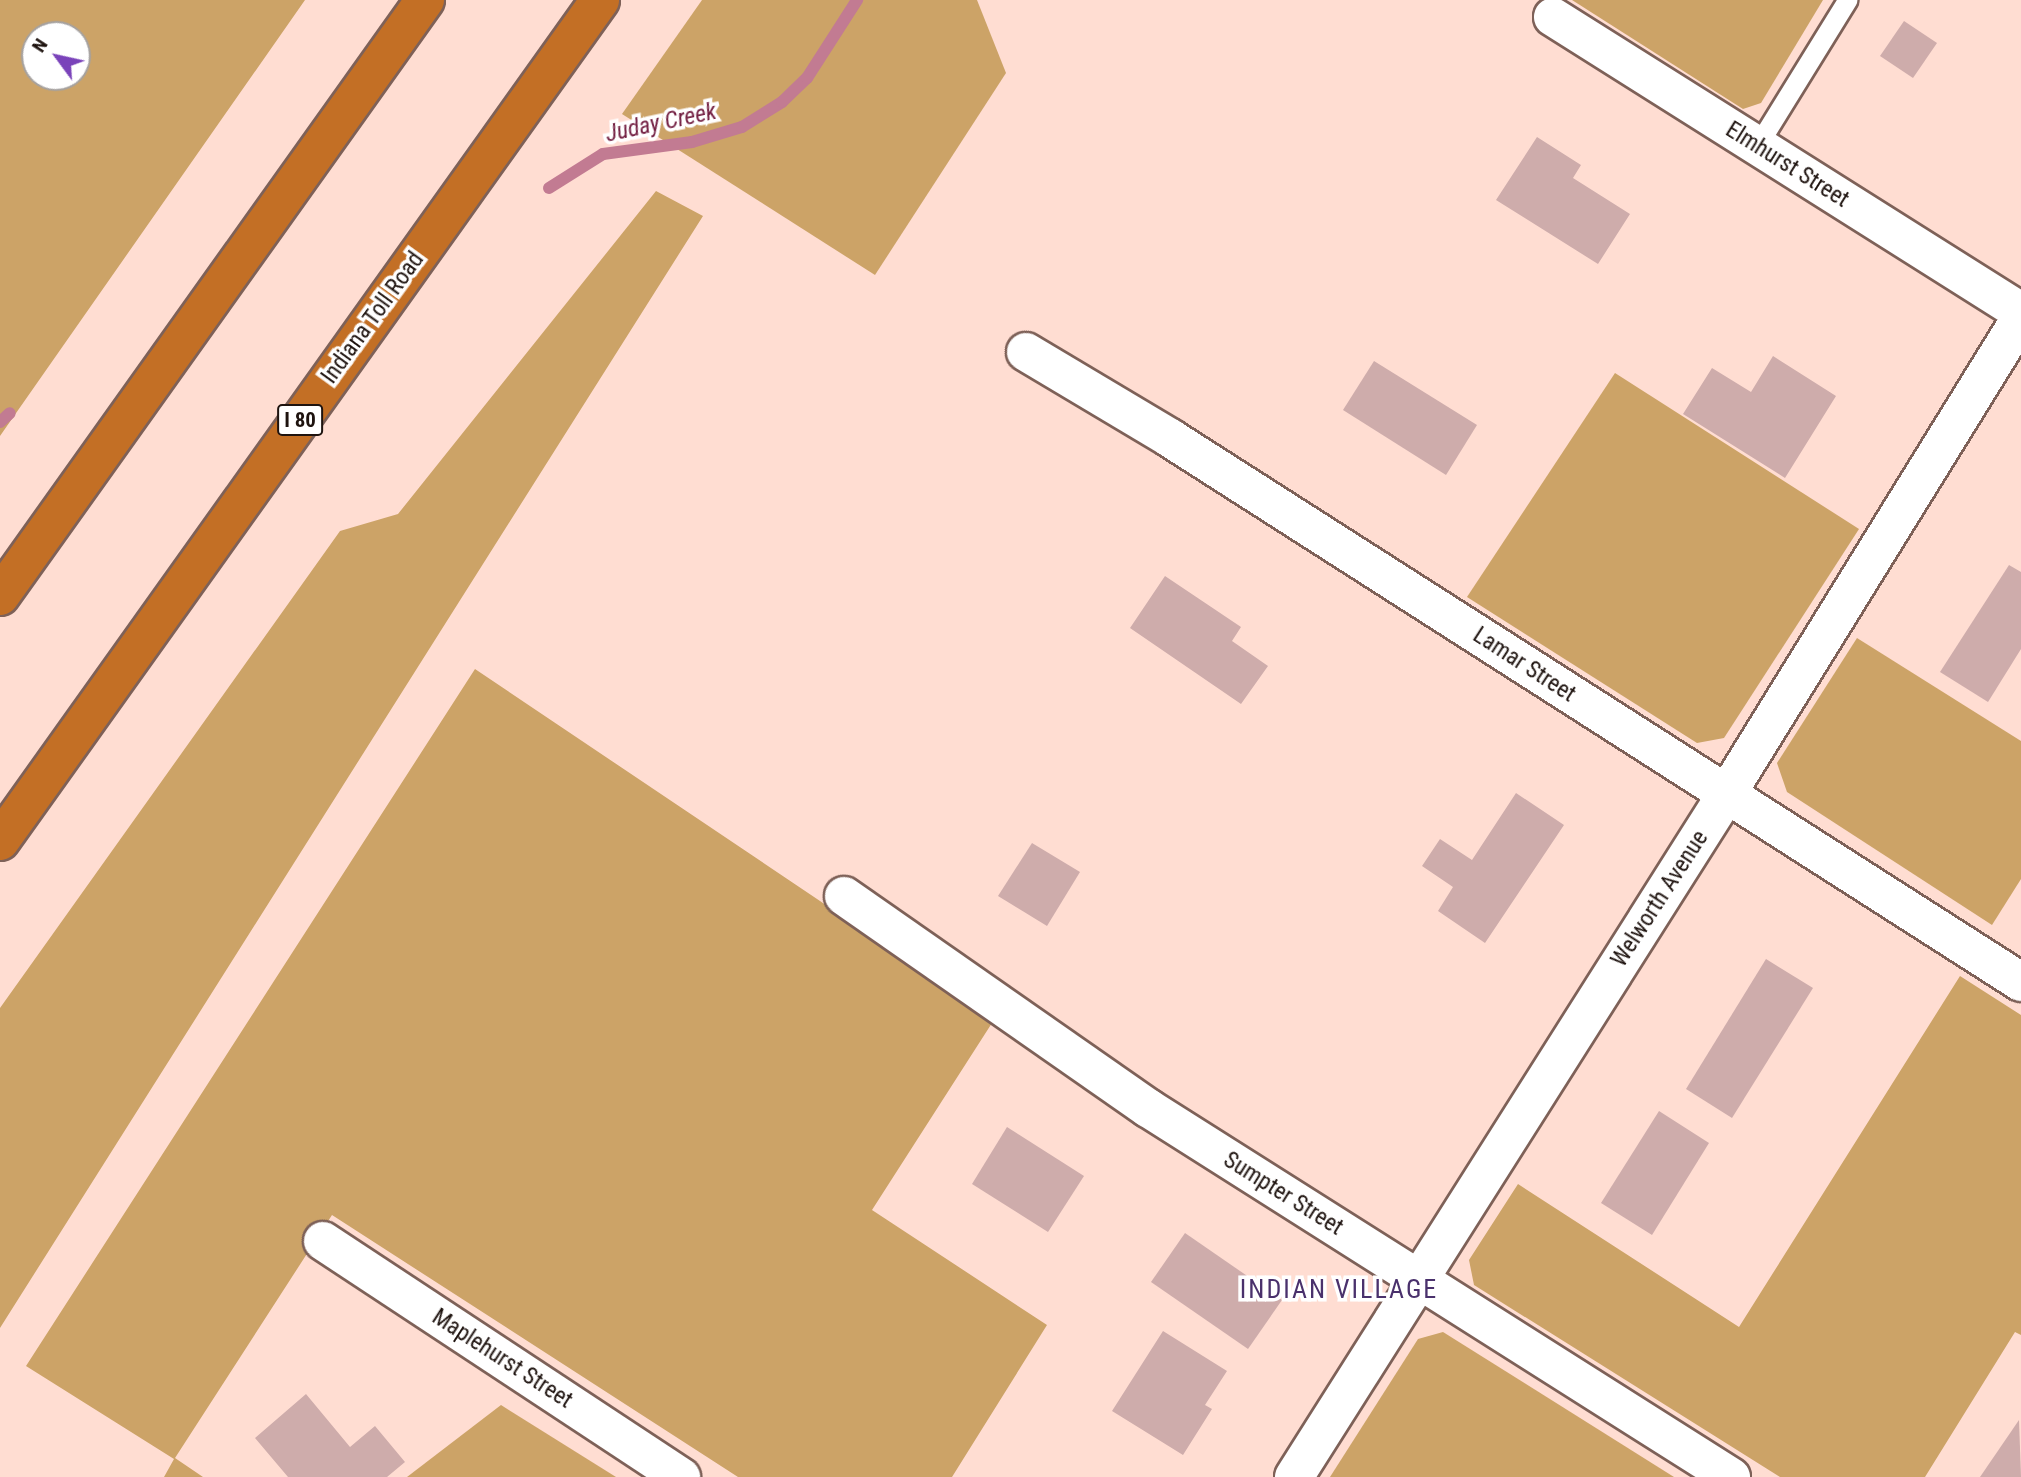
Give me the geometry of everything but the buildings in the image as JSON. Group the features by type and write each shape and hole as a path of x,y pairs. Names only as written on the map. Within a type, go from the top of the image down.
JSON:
{"highway":[{"path":"0,596 425,0"},
{"name":"Indiana Toll Road","path":"0,841 600,0"}],"street":[{"name":"Elmhurst Street","path":"1553,17 2021,315"},
{"name":"Welworth Avenue","path":"1294,1477 1726,795 2021,315"},
{"name":"Lamar Street","path":"1026,352 1170,438 2021,982"},
{"name":"Sumpter Street","path":"844,896 1148,1108 1731,1477"},
{"name":"Maplehurst Street","path":"323,1241 681,1477"}],"lane":[{"path":"1757,146 1847,0"}],"shaded area":[{"path":"0,0 305,0 0,436"},
{"path":"702,0 977,0 1006,73 875,275 622,114"},
{"path":"1572,0 1823,0 1761,103 1743,109"},
{"path":"656,191 703,216 0,1328 0,1008 340,531 398,514"},
{"path":"1615,373 1859,529 1724,738 1697,743 1467,597"},
{"path":"1857,638 2021,741 2021,879 1992,925 1787,792 1777,763"},
{"path":"475,669 820,901 992,1023 872,1210 1047,1325 952,1477 738,1477 332,1215 175,1458 203,1477 164,1477 174,1459 26,1366"},
{"path":"1960,976 2021,1015 2021,1335 2015,1332 1925,1477 1780,1477 1474,1285 1469,1260 1518,1184 1739,1327"},
{"path":"1443,1332 1674,1477 1330,1477 1418,1339"},
{"path":"501,1405 616,1477 407,1477"}],"waterway":[{"name":"Juday Creek","path":"549,188 603,154 692,142 742,127 782,102 807,78 857,0"},
{"name":"Juday Creek","path":"0,422 10,413"}],"district":[{"name":"INDIAN VILLAGE","path":"1339,1290"}]}
